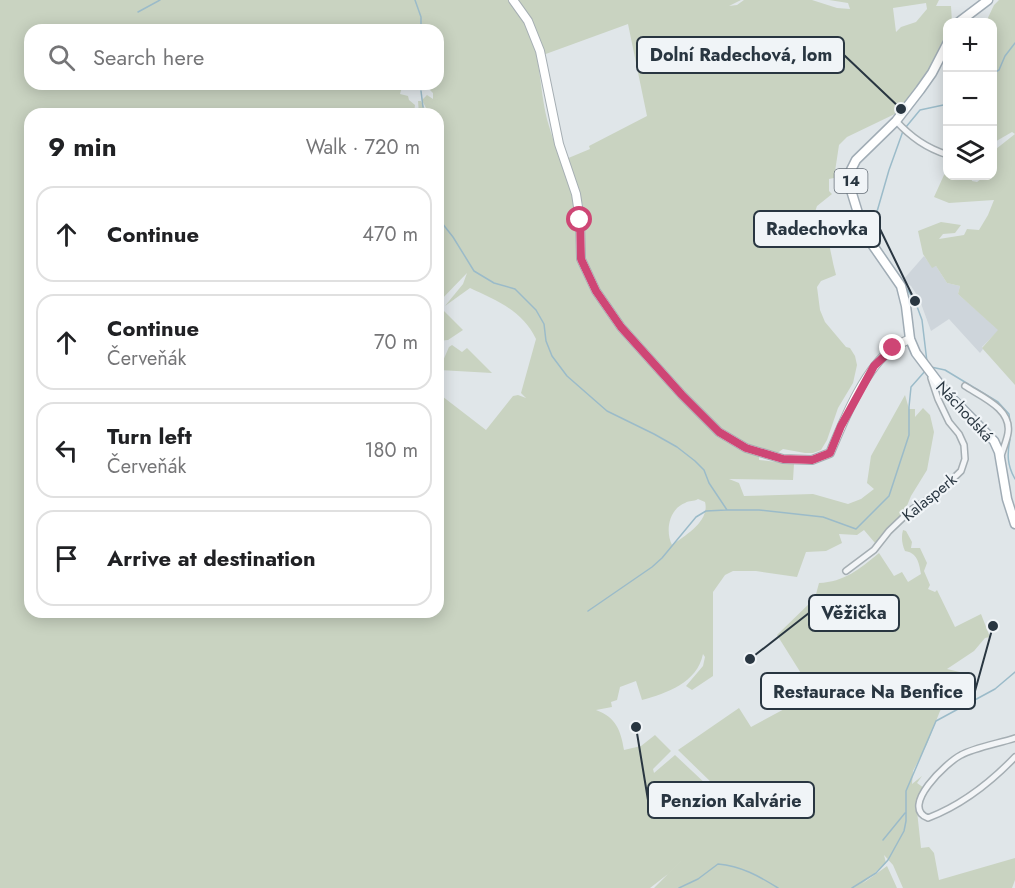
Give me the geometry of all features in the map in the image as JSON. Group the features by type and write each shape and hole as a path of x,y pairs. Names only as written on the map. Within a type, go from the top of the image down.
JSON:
{"main road":[{"path":"964,18 988,0"},
{"name":"14","path":"910,339 901,286 867,237 850,187 851,170 856,160 867,148 896,121 932,73 943,52"},
{"name":"Náchodská","path":"910,339 944,390 994,441 1012,504 1015,524"}],"street":[{"path":"513,0 528,21 540,51 559,144 576,194 580,220 581,259 596,291 621,327 682,395 719,432 746,448 783,459 812,460 830,453 841,426 874,366 893,348 910,339"},
{"path":"896,121 912,137 934,151 943,154"},
{"name":"Kalasperk","path":"846,571 874,550 889,531 911,510 938,493 961,471 965,459 964,445 938,399 930,372"},
{"path":"966,386 1004,413 1008,420 1008,433 1000,458"},
{"path":"1015,738 961,755 925,787 919,801 923,816 928,818 974,794 987,785 1015,757"}],"shaded area":[{"path":"924,256 932,267 936,266 947,283 960,286 958,294 999,330 982,347 980,353 949,319 931,331 919,298 911,286 903,280"}],"green space":[{"path":"0,0 509,0 525,23 532,39 546,114 572,195 574,219 583,216 583,205 566,159 590,149 589,146 647,116 628,24 543,55 518,0 741,0 729,6 737,5 744,0 812,0 837,8 850,9 848,3 829,0 939,0 936,6 951,6 952,18 943,18 943,40 920,87 899,112 847,137 839,145 834,178 829,179 829,191 832,194 817,206 815,212 819,213 825,228 836,275 821,281 817,287 820,310 825,322 846,347 850,348 857,365 853,383 838,408 827,440 821,450 813,453 783,449 776,454 775,460 759,457 759,460 794,464 793,480 729,479 739,483 744,496 813,494 848,504 861,499 874,489 867,483 871,456 905,395 909,409 915,409 915,417 923,408 930,415 934,432 927,470 911,496 904,513 875,543 864,530 857,535 839,534 842,543 826,551 806,552 797,577 756,571 733,571 725,575 713,592 713,676 692,690 686,686 703,666 705,657 703,654 700,664 688,679 671,690 642,700 636,681 620,687 617,700 611,702 612,707 596,710 613,721 621,737 624,750 641,746 655,735 671,751 653,769 654,773 675,755 741,817 739,819 749,819 678,750 739,708 751,727 801,700 794,685 804,681 804,678 777,635 815,598 819,583 844,577 879,553 894,576 902,572 908,582 921,574 917,559 905,551 902,535 903,530 906,531 912,542 911,548 920,548 927,563 924,571 930,585 928,589 935,592 937,590 955,627 981,614 990,637 985,638 974,651 947,669 968,674 940,711 913,771 912,784 922,776 917,783 924,788 917,811 921,848 929,847 934,853 939,880 1015,858 1015,880 1012,888 903,888 893,865 884,855 886,863 862,884 887,866 897,888 654,888 668,874 650,888 0,888","holes":["926,3 927,9 916,22 901,27 896,32 893,8","698,499 705,502 704,515 696,527 672,545 669,527 675,510 687,502"]},
{"path":"999,0 1015,0 1015,134 1012,132 997,141 997,18 988,18"},
{"path":"418,101 421,101 424,108 419,108"},
{"path":"1015,134 1015,385 982,348 998,330 958,294 960,286 947,283 936,266 932,268 923,254 918,231 941,222 961,225 955,233 943,234 939,239 964,235 967,229 979,230 994,200 949,203 934,197 943,177 943,180 977,182 997,180 997,148"},
{"path":"444,311 463,330 444,340"},
{"path":"452,345 462,352 467,348 492,373 444,370 444,358"}],"waterway":[{"path":"138,12 160,0"},
{"path":"415,0 421,24"},
{"path":"996,72 1015,43"},
{"path":"421,91 423,107"},
{"path":"906,127 920,110 943,105"},
{"path":"887,258 875,241 872,229 903,131"},
{"path":"444,226 474,271 494,283 515,289 536,310 544,324 546,341 552,356 567,376 607,411 677,447 695,461 704,470 709,483 727,510 759,510 823,517 856,529 889,496 909,435 911,387 926,370"},
{"path":"904,285 915,301 922,320 927,362"},
{"path":"931,367 945,370 998,402 1009,414 1011,431"},
{"path":"1010,439 1008,459 1015,479"},
{"path":"588,611 652,567 696,517 706,511 726,510"},
{"path":"852,888 876,873 888,860 904,831 906,791 936,721 995,689 1015,672"},
{"path":"883,840 905,813"},
{"path":"679,888 698,879 718,864 750,872 778,888"}],"place":[{"name":"Dolní Radechová, lom","path":"901,109"},
{"name":"Radechovka","path":"915,301"},
{"name":"Restaurace Na Benfice","path":"993,626"},
{"name":"Věžička","path":"750,659"},
{"name":"Penzion Kalvárie","path":"636,727"}],"route":[{"path":"580,220 581,259 596,291 621,327 682,395 719,432 746,448 783,459 812,460 830,453 841,426 874,366 893,348"}]}
